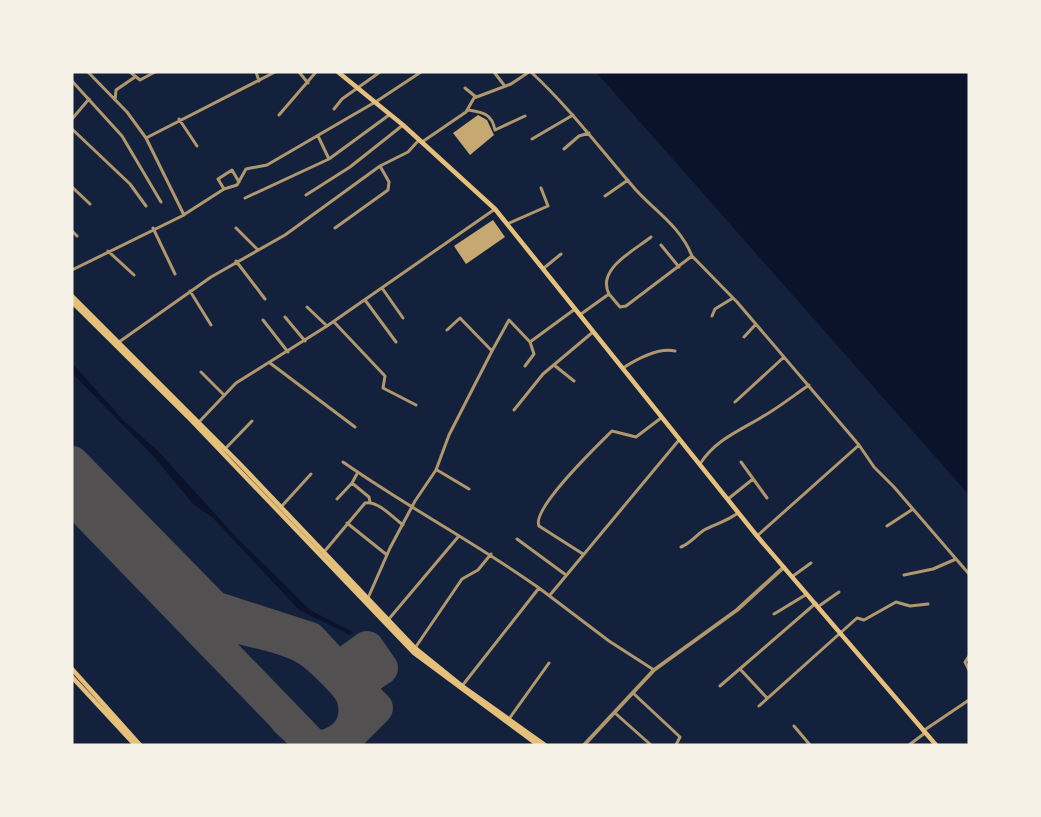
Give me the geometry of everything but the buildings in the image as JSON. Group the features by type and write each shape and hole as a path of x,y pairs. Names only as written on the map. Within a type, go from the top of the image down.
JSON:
{"main road":[{"path":"338,72 403,125 495,209 738,513 936,745"},
{"path":"72,296 199,422 416,648 462,686 545,745"},
{"path":"72,302 192,421 414,653 538,745"},
{"path":"72,669 140,745"},
{"path":"72,677 135,745"}],"street":[{"path":"88,72 146,138 184,215"},
{"path":"130,72 140,80 155,72"},
{"path":"256,72 259,81"},
{"path":"146,138 179,119 275,72"},
{"path":"299,72 308,83"},
{"path":"279,115 316,72"},
{"path":"334,109 380,72"},
{"path":"72,270 153,228 184,215 239,182 246,169 267,165 421,72"},
{"path":"494,72 504,86"},
{"path":"119,342 190,291 323,209 380,166 408,152 420,141 468,110 476,97 511,84 530,72 573,115 628,180 655,205 683,239 692,256 756,324 809,385 874,467 913,508 969,574"},
{"path":"115,100 117,90 135,76"},
{"path":"72,81 132,150 161,202"},
{"path":"465,88 476,97"},
{"path":"72,119 89,99"},
{"path":"468,110 484,112 493,121 495,130 525,116"},
{"path":"245,198 329,159 389,115"},
{"path":"532,139 573,115"},
{"path":"179,119 197,146"},
{"path":"306,195 350,167 403,125"},
{"path":"72,129 130,184 146,206"},
{"path":"564,149 579,136 589,133"},
{"path":"318,136 329,159"},
{"path":"335,228 388,190 389,182 380,166"},
{"path":"224,189 218,179 232,170 239,182"},
{"path":"605,196 628,180"},
{"path":"72,187 90,204"},
{"path":"507,224 548,206 541,188"},
{"path":"199,422 236,383 334,322 495,209"},
{"path":"153,228 176,274"},
{"path":"236,228 258,250"},
{"path":"72,231 77,236"},
{"path":"651,237 609,273 605,284 609,294 620,307 626,306 692,256"},
{"path":"661,245 679,267"},
{"path":"108,251 134,275"},
{"path":"544,268 561,254"},
{"path":"237,261 265,299"},
{"path":"382,288 403,318"},
{"path":"190,291 211,325"},
{"path":"581,314 609,294"},
{"path":"712,316 715,309 733,298"},
{"path":"365,300 396,342"},
{"path":"308,307 327,326"},
{"path":"530,342 576,308"},
{"path":"285,317 305,341"},
{"path":"447,330 460,318 492,351"},
{"path":"263,320 288,351"},
{"path":"368,598 387,555 412,508 436,470 449,435 509,320 530,342 534,354 525,366"},
{"path":"334,322 385,376 383,388 416,405"},
{"path":"744,337 756,324"},
{"path":"514,410 523,395 594,331"},
{"path":"623,368 637,358 667,349 675,351"},
{"path":"735,402 784,357"},
{"path":"270,362 355,427"},
{"path":"554,365 574,381"},
{"path":"201,372 224,395"},
{"path":"699,464 708,450 743,425 761,418 809,385"},
{"path":"583,554 539,526 539,514 578,465 612,431 636,437 662,417"},
{"path":"225,449 252,421"},
{"path":"550,595 679,440"},
{"path":"757,536 859,446"},
{"path":"343,462 458,537 491,554 654,670"},
{"path":"741,462 766,498"},
{"path":"436,470 469,489"},
{"path":"337,499 352,483 358,472"},
{"path":"281,507 311,474"},
{"path":"728,499 753,479"},
{"path":"352,483 369,497 370,502 403,525"},
{"path":"324,553 365,503 370,502"},
{"path":"887,526 913,508"},
{"path":"681,547 692,543 704,531 719,526 738,513"},
{"path":"347,524 387,555"},
{"path":"388,620 458,537"},
{"path":"517,539 566,575"},
{"path":"416,648 460,580 478,570 491,554"},
{"path":"904,575 933,569 956,559"},
{"path":"793,576 811,563"},
{"path":"584,745 654,670 737,610 785,566"},
{"path":"462,686 539,588"},
{"path":"720,687 817,604 839,592"},
{"path":"774,614 808,593"},
{"path":"759,706 857,618 864,620 896,602 910,606 928,604"},
{"path":"969,656 965,663 969,670"},
{"path":"509,719 549,663"},
{"path":"739,669 767,698"},
{"path":"633,693 674,729 680,737 676,745"},
{"path":"909,745 969,700"},
{"path":"615,713 651,745"},
{"path":"794,726 810,745"}],"water":[{"path":"596,72 969,72 969,495"},
{"path":"72,363 124,421 157,450 237,538 310,610 353,632 350,635 299,610 213,518 193,504 155,458 72,373"}],"taxiway":[{"path":"162,591 189,618 203,627 282,648 303,658 326,678 342,697 345,713 342,723 326,736 316,738 294,736 279,727 258,689"}],"runway":[{"path":"72,463 214,608 310,639 338,669 367,648 381,668 354,686 376,708 344,740 348,745"},
{"path":"72,497 312,745"}]}
